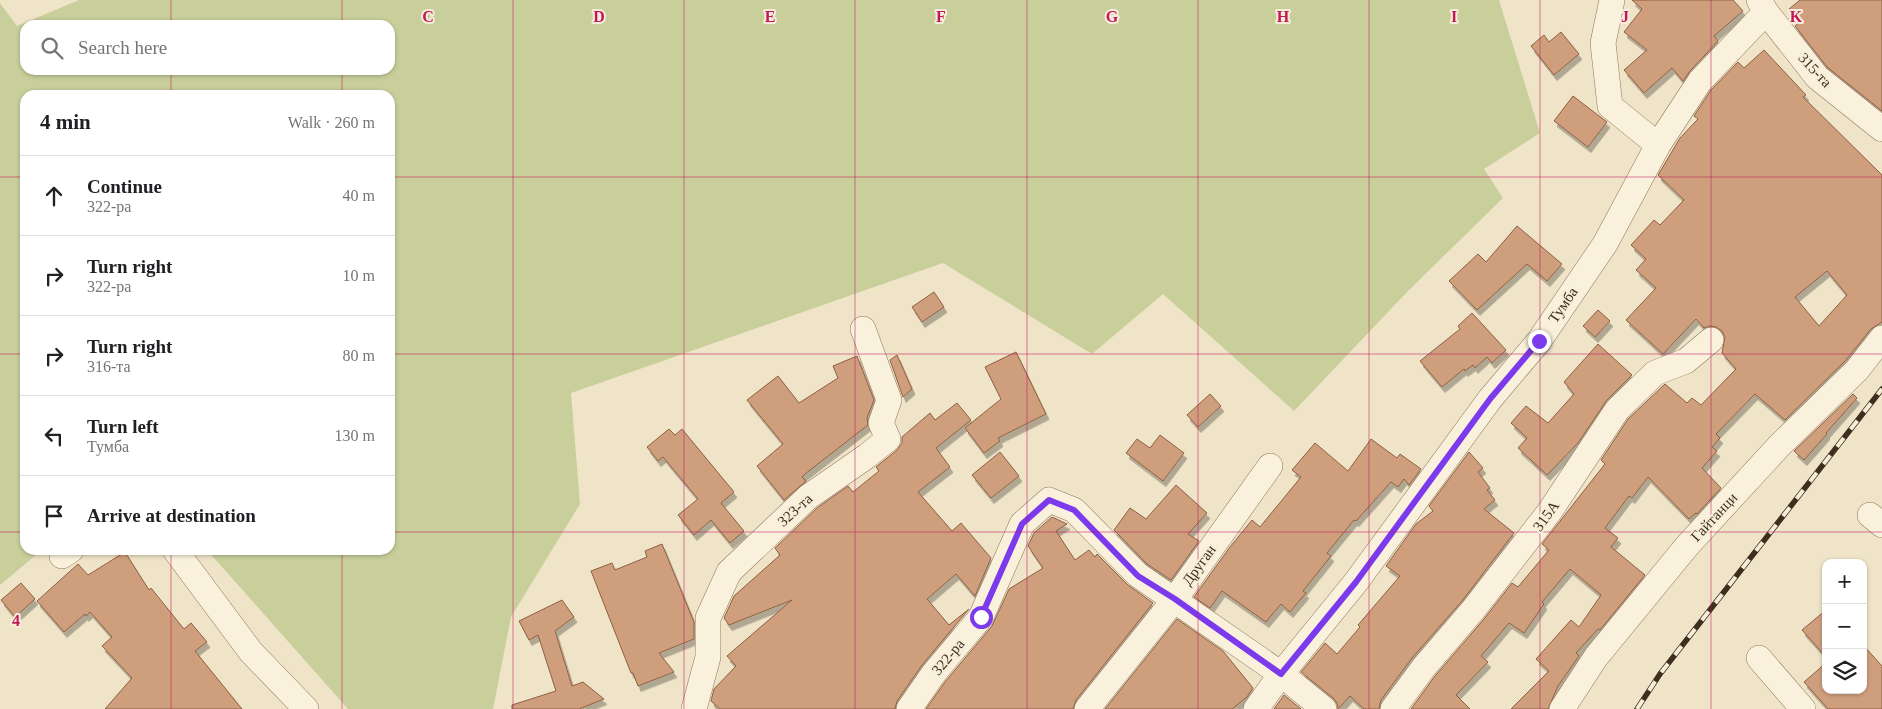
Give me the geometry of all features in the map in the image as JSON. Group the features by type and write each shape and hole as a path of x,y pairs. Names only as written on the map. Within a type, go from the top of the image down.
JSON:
{"street":[{"path":"1612,0 1603,43 1610,106 1658,145"},
{"name":"Тумба","path":"1256,709 1281,674 1356,582 1490,399 1539,341 1605,244 1658,145 1700,81 1763,6"},
{"name":"315-та","path":"1763,6 1817,77 1882,128"},
{"name":"323-та","path":"694,709 708,657 708,618 729,572 808,497 888,439 881,423 889,400 863,329"},
{"name":"Гайтанци","path":"1562,709 1596,658 1687,546 1779,446 1857,370 1882,338"},
{"name":"315А","path":"1393,709 1424,667 1473,610 1550,511 1617,410 1655,373 1686,361 1711,340"},
{"name":"Друган","path":"1087,709 1175,599 1270,466"},
{"name":"322-ра","path":"909,709 934,673 981,617 1022,524 1049,500 1074,510 1138,576 1175,599"},
{"path":"180,555 251,652 306,709"},
{"path":"1175,599 1281,674 1324,709"},
{"path":"1759,658 1803,709"}],"green space":[{"path":"79,0 1499,0 1540,133 1484,169 1503,198 1408,291 1294,411 1163,294 1092,354 943,263 571,393 580,504 511,617 493,709 348,709 211,555 395,555 395,90 20,90 20,555 36,555 0,585 0,3 17,26 20,25 20,75 395,75 395,20 31,20"}],"building":[{"path":"1632,0 1733,0 1743,11 1714,36 1718,41 1683,81 1672,68 1644,93 1624,70 1647,50 1624,32 1642,9"},
{"path":"1800,0 1882,0 1882,111 1827,67 1795,26 1800,22 1789,9"},
{"path":"1561,32 1579,54 1554,75 1531,46 1544,35 1549,42"},
{"path":"1764,50 1806,95 1803,97 1882,175 1882,322 1871,329 1846,360 1785,420 1755,394 1716,434 1720,438 1712,447 1717,451 1702,468 1721,488 1697,514 1689,519 1648,477 1632,498 1629,496 1605,528 1618,538 1611,547 1645,575 1600,630 1598,629 1576,653 1579,656 1558,686 1548,709 1511,709 1549,671 1536,659 1571,620 1579,627 1601,595 1570,569 1542,602 1544,604 1524,633 1509,623 1481,656 1488,662 1456,695 1470,709 1411,709 1435,676 1512,583 1518,587 1549,550 1542,544 1605,464 1601,460 1628,419 1665,384 1687,403 1692,398 1701,405 1736,369 1722,353 1725,337 1722,331 1716,327 1709,326 1704,328 1696,319 1663,354 1626,320 1656,288 1636,270 1646,259 1631,245 1654,220 1660,225 1684,200 1658,175 1680,138 1698,119 1694,116 1711,90 1738,62 1744,68","holes":["1827,271 1847,295 1819,326 1795,297"]},
{"path":"1573,96 1607,122 1588,147 1554,121"},
{"path":"1517,226 1562,264 1547,281 1527,264 1477,310 1449,281 1478,254 1486,262"},
{"path":"934,292 944,307 922,322 912,307"},
{"path":"1598,310 1610,321 1595,337 1583,326"},
{"path":"1472,313 1506,350 1492,363 1487,357 1475,368 1473,365 1465,371 1464,369 1442,387 1420,361 1460,329 1458,326"},
{"path":"1598,344 1632,375 1607,400 1578,443 1547,475 1518,448 1527,438 1511,423 1526,406 1548,423 1574,394 1564,382"},
{"path":"1016,352 1046,414 998,438 1000,441 984,453 965,428 1001,399 985,367"},
{"path":"897,355 912,389 903,397 890,360"},
{"path":"857,356 874,400 867,418 868,425 805,474 802,477 806,481 784,500 757,466 783,444 747,400 778,376 799,403 838,378 833,366"},
{"path":"1210,394 1221,406 1198,427 1187,415"},
{"path":"1853,394 1857,398 1804,460 1794,451"},
{"path":"957,403 971,420 936,448 950,467 918,492 952,531 961,523 991,558 975,596 956,574 927,599 949,625 969,609 922,665 897,701 895,709 720,709 711,701 714,689 736,666 727,656 792,600 729,625 724,618 734,596 780,555 775,548 817,508 848,486 853,492 879,471 876,467 897,450 902,443 902,437 930,413 935,420"},
{"path":"669,429 675,435 682,429 734,492 721,503 744,531 730,543 711,520 694,535 678,515 698,499 663,457 658,461 647,447"},
{"path":"1160,435 1184,453 1163,481 1126,453 1137,439 1150,448"},
{"path":"1371,439 1397,458 1400,454 1421,469 1409,485 1404,479 1398,487 1391,482 1356,521 1354,520 1327,553 1331,556 1303,591 1306,593 1290,612 1281,604 1266,622 1222,591 1210,608 1194,597 1252,520 1260,527 1301,477 1292,470 1315,443 1348,471"},
{"path":"1000,452 1019,476 991,498 972,475"},
{"path":"1469,452 1483,468 1478,472 1490,488 1487,490 1495,500 1484,509 1514,533 1462,601 1412,658 1381,700 1379,709 1364,709 1350,696 1338,709 1337,703 1333,698 1301,672 1325,643 1337,654 1360,627 1358,625 1400,576 1386,566 1416,524 1433,511 1429,506"},
{"path":"1176,485 1207,513 1188,534 1199,541 1171,580 1147,564 1114,530 1130,508 1146,519"},
{"path":"1052,517 1067,524 1056,531 1075,560 1089,550 1095,557 1097,554 1128,585 1153,603 1076,700 1073,709 926,709 945,682 992,626 1009,589 1043,568 1028,546 1034,533"},
{"path":"662,544 694,622 694,639 659,653 674,672 638,686 633,673 631,673 591,571 612,563 615,570 647,557 645,551"},
{"path":"120,555 127,555 149,590 151,588 184,629 191,623 207,642 195,651 242,709 105,709 132,678 102,646 112,637 90,612 64,632 37,601 78,564 88,575"},
{"path":"21,583 35,599 15,617 1,600"},
{"path":"562,600 574,617 555,631 572,686 583,682 604,699 579,709 512,709 512,705 556,691 538,635 529,640 519,621"},
{"path":"1822,613 1822,652 1802,630"},
{"path":"1177,619 1223,651 1253,688 1247,697 1232,709 1105,709"},
{"path":"1867,649 1882,666 1882,709 1828,709 1804,682 1822,666 1822,694 1867,694"},
{"path":"1284,695 1301,709 1274,709"}],"railway":[{"path":"1637,709 1660,674 1882,389"}],"route":[{"path":"981,617 1022,524 1049,500 1074,510 1138,576 1175,599 1281,674 1356,582 1490,399 1539,341"}]}
